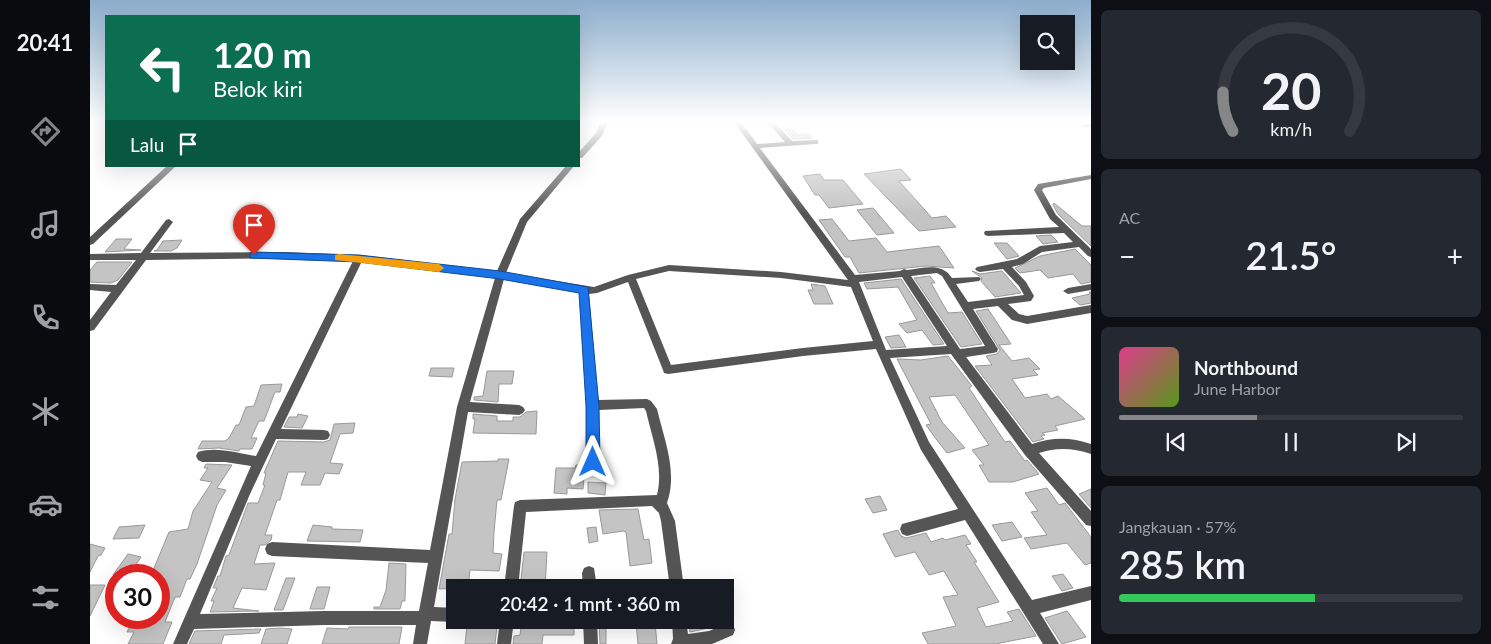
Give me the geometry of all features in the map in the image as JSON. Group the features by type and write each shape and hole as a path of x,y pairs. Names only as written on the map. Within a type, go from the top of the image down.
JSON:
{"street":[{"path":"759,152 855,282 881,350 925,446 1052,644"},
{"path":"90,242 171,167"},
{"path":"420,644 463,408 500,275 523,221 569,167"},
{"path":"1091,176 1038,188 1043,202 1065,230 1091,254"},
{"path":"90,328 145,258 169,222"},
{"path":"988,233 1065,230"},
{"path":"980,269 1020,262 1040,249 1079,244"},
{"path":"90,257 145,258 284,254 359,258 500,275 594,291 631,277 669,268 855,282 904,272 938,270 946,274 951,281 993,349 954,352 881,350 803,352 668,370 631,277"},
{"path":"180,644 259,462 359,258"},
{"path":"967,306 1024,299 1029,296 1023,284 1005,265"},
{"path":"904,272 954,352 1029,451 1091,520"},
{"path":"951,281 976,279"},
{"path":"90,287 119,289"},
{"path":"1068,291 1091,287"},
{"path":"584,290 593,406 593,462"},
{"path":"1000,302 1016,317 1027,320 1091,309"},
{"path":"593,406 640,403 647,404 651,409 667,481 666,494 660,503"},
{"path":"463,408 519,410"},
{"path":"273,434 324,435"},
{"path":"1029,451 1046,444 1063,441 1091,449"},
{"path":"202,456 225,456 259,462"},
{"path":"512,579 520,506 645,500 655,500 660,503 668,521 676,579"},
{"path":"907,529 967,513"},
{"path":"272,549 435,557"},
{"path":"589,573 589,579"},
{"path":"1030,608 1091,594"},
{"path":"190,622 446,615"},
{"path":"504,644 506,629"},
{"path":"590,629 591,644"},
{"path":"679,629 680,644 709,638 728,630"}],"building":[{"path":"901,169 911,180 899,181 932,218 946,216 956,227 919,231 864,174"},
{"path":"820,174 824,180 843,180 863,204 829,208 819,195 815,195 803,176"},
{"path":"1054,203 1082,226 1091,226 1091,246 1058,214 1053,205"},
{"path":"873,208 894,233 877,235 857,210"},
{"path":"832,219 849,241 876,238 887,252 939,246 954,268 926,266 859,273 850,257 845,257 819,220"},
{"path":"1051,235 1058,242 1043,244 1036,236"},
{"path":"116,239 132,239 124,249 141,250 105,252"},
{"path":"182,240 177,248 171,251 154,251 157,250 163,241"},
{"path":"994,243 1007,243 1019,256 1007,259"},
{"path":"1075,249 1091,265 1091,282 1081,284 1073,274 1048,278 1040,270 1020,273 1015,268 1040,256"},
{"path":"97,262 132,262 118,280 111,283 90,282 90,270"},
{"path":"972,271 980,274 1002,271 1021,293 995,297 981,281 982,278"},
{"path":"930,276 935,283 931,283 948,313 962,312 982,344 961,347 914,278"},
{"path":"901,279 944,344 933,345 922,330 907,333 899,324 917,320 898,287 867,289 864,283"},
{"path":"811,284 825,286 833,304 814,304 808,290 813,290"},
{"path":"1089,292 1091,292 1091,303 1080,305 1072,298 1090,294"},
{"path":"988,309 1011,344 999,345 1012,361 1029,358 1040,369 1033,370 1038,375 1012,379 1025,398 1047,394 1051,399 1058,396 1085,419 1055,426 1058,430 1042,433 1045,435 1041,436 1044,439 1033,442 975,366 992,365 986,356 997,354 1000,350 976,311"},
{"path":"899,335 906,347 891,348 885,337"},
{"path":"948,356 972,386 969,388 1005,442 1010,441 1025,461 1027,460 1039,474 1013,482 989,482 979,465 984,465 972,450 989,445 955,395 929,397 942,422 965,448 947,453 936,439 926,425 931,424 897,359 921,360"},
{"path":"431,368 454,368 452,377 429,376"},
{"path":"487,371 514,371 512,384 499,384 498,402 474,400 474,397 483,396"},
{"path":"282,384 280,392 275,392 264,421 259,421 251,438 257,438 252,449 240,449 239,451 219,448 198,449 202,441 225,441 229,438 236,425 239,425 246,407 254,406 261,385"},
{"path":"537,411 536,434 473,433 475,419 473,419 473,414 497,416 497,421 513,421 513,417 520,417 526,412"},
{"path":"298,414 308,416 302,428 284,427 289,417 297,417"},
{"path":"355,423 353,433 340,434 330,463 343,464 339,474 325,473 320,485 301,485 306,472 288,472 280,500 277,500 265,535 272,535 271,540 265,545 260,545 254,564 275,563 266,590 242,588 233,608 259,611 210,612 214,601 211,601 217,588 213,588 218,576 220,576 226,556 229,555 248,503 258,503 265,485 263,485 266,473 264,473 278,441 324,442 330,440 334,424"},
{"path":"498,459 509,459 501,500 497,500 494,532 493,553 502,554 499,571 470,570 469,579 446,579 446,589 439,589 449,534 452,534 455,499 462,462 498,461"},
{"path":"206,464 232,465 217,488 226,490 217,505 197,564 190,579 187,579 180,597 175,597 170,610 170,564 156,564 169,532 188,529 193,511 212,482 200,480 208,468 204,468"},
{"path":"576,465 585,466 583,489 567,488 567,494 554,493 556,468 575,468"},
{"path":"588,482 606,483 605,495 588,493"},
{"path":"1047,488 1059,505 1065,503 1091,537 1091,563 1085,565 1067,543 1031,549 1024,538 1047,535 1031,512 1038,511 1025,493"},
{"path":"1091,489 1091,508 1079,494"},
{"path":"880,496 887,510 873,513 865,499"},
{"path":"638,509 644,540 649,539 652,563 630,566 626,532 603,534 599,510"},
{"path":"1012,522 1022,537 1002,541 992,525"},
{"path":"145,525 139,538 113,539 119,527"},
{"path":"313,525 332,527 332,529 363,530 360,542 307,541"},
{"path":"596,527 598,541 589,543 587,528"},
{"path":"898,530 901,536 906,538 926,533 931,542 965,535 971,544 966,545 977,562 974,562 999,602 977,608 986,627 1013,621 1007,612 1019,609 1036,636 995,644 928,644 922,633 956,626 943,597 958,595 944,571 929,575 915,552 895,557 883,534"},
{"path":"90,544 105,548 101,555 98,556 90,572"},
{"path":"524,552 547,552 546,579 521,579"},
{"path":"128,554 141,557 136,564 121,564"},
{"path":"389,563 406,564 405,601 402,601 400,609 374,609 374,607 380,607 386,590"},
{"path":"1063,574 1073,588 1062,591 1052,576"},
{"path":"286,578 295,578 283,610 274,610"},
{"path":"90,585 105,585 90,616"},
{"path":"317,587 330,587 324,609 310,609"},
{"path":"1067,611 1086,637 1062,644 1045,618"},
{"path":"349,627 402,627 399,644 322,644 327,628 348,629"},
{"path":"128,629 169,629 163,644 128,644 134,632 127,632"},
{"path":"261,629 259,633 224,635 221,644 189,644 195,631"},
{"path":"266,629 292,629 287,644 261,644"},
{"path":"467,629 497,629 495,644 465,644"},
{"path":"521,629 574,629 574,635 543,635 542,644 513,644 514,636 520,635"},
{"path":"599,629 606,629 606,644 600,644"},
{"path":"637,629 656,629 657,644 638,644"},
{"path":"690,629 704,629 690,632"}],"slow traffic":[{"path":"339,257 439,268"}],"route":[{"path":"254,255 284,254 359,258 500,275 584,290 593,406 593,462"}]}
